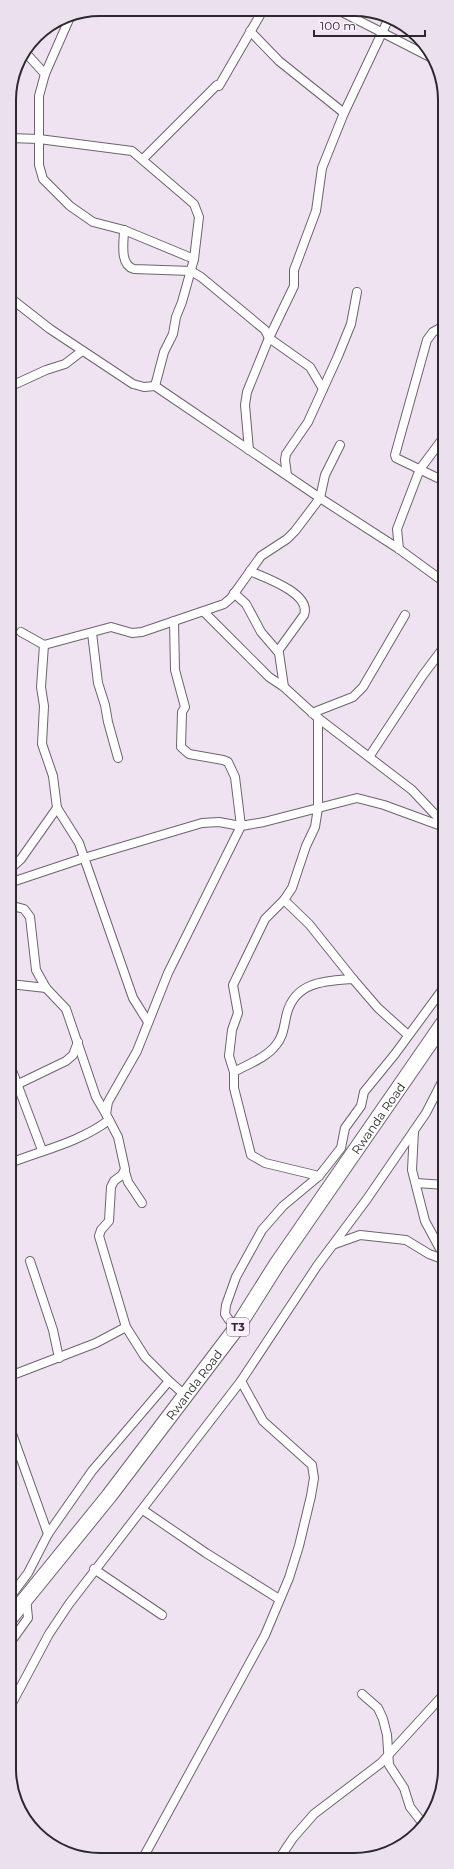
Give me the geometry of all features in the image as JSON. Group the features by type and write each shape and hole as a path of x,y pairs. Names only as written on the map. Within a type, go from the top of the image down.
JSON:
{"highway":[{"name":"Rwanda Road","path":"16,1610 114,1490 238,1326 277,1264 438,1030"}],"street":[{"path":"143,159 217,85 220,86 259,16"},
{"path":"350,16 423,53"},
{"path":"67,23 45,74 39,96 39,164 43,179 47,185 70,206 93,222 124,230 194,259"},
{"path":"249,450 245,400 269,338 294,286 294,270 316,211 322,168 344,113 384,32 387,23"},
{"path":"250,31 275,58 344,113"},
{"path":"29,56 45,74"},
{"path":"16,138 38,139 126,149 132,151 187,196 197,209 199,217 194,259 176,317 173,334 164,352 156,386"},
{"path":"124,230 124,252 128,267 134,269 191,271 209,282 265,330 269,338 310,367 323,389"},
{"path":"287,475 286,454 308,422 323,389 351,324 358,292"},
{"path":"16,303 50,330 133,384 144,387 156,386 320,498 399,548 438,577"},
{"path":"438,329 433,332 427,340 395,455 396,458 438,478"},
{"path":"16,384 72,360 82,351"},
{"path":"21,632 44,645 111,627 132,633 142,632 224,604 264,553 287,539 295,531 320,498 325,475 340,445"},
{"path":"399,548 397,529 420,469 438,446"},
{"path":"250,572 289,589 297,595 305,610 304,615 278,650"},
{"path":"234,593 246,604 261,632 278,650 284,687"},
{"path":"204,612 260,669 284,687 315,715 417,794 438,819"},
{"path":"315,715 353,697 363,687 405,615"},
{"path":"16,1161 42,1150 59,1146 92,1132 108,1117 108,1102 137,1050 168,973 241,826 235,777 228,762 189,754 181,747 182,712 185,707 175,670 174,621"},
{"path":"92,633 98,683 118,758"},
{"path":"44,645 41,687 44,706 42,744 54,780 57,808 76,838 133,998 148,1022"},
{"path":"368,756 438,655"},
{"path":"315,715 318,808 315,827 306,846 295,881 284,900 265,919 245,964 234,980 233,991 238,1013 232,1030 229,1052 234,1072 234,1088 251,1156 265,1163 320,1176"},
{"path":"16,881 84,858 202,823 219,822 241,826 357,798 366,799 438,824"},
{"path":"16,864 57,808"},
{"path":"284,900 309,924 378,1008 408,1035"},
{"path":"16,907 24,909 30,917 34,964 46,988 66,1009 96,1097 120,1142 121,1154 125,1165 125,1172 128,1182 142,1203"},
{"path":"234,1072 264,1055 276,1045 284,1029 291,1004 307,987 322,982 353,979"},
{"path":"16,985 46,988"},
{"path":"238,1326 229,1320 225,1314 226,1305 236,1277 253,1245 271,1218 320,1176 343,1145 345,1128 361,1106 364,1092 395,1054 438,994"},
{"path":"16,1085 66,1061 73,1055 78,1042"},
{"path":"16,1696 49,1634 94,1569 143,1510 241,1381 332,1246 415,1130 438,1090"},
{"path":"16,1093 42,1150"},
{"path":"415,1130 412,1159 416,1183 428,1230 438,1247"},
{"path":"125,1172 112,1183 109,1222 101,1230 99,1236 126,1327 145,1357 186,1396"},
{"path":"416,1183 438,1184"},
{"path":"332,1246 360,1235 406,1240 429,1254 438,1257"},
{"path":"30,1261 53,1330 59,1358"},
{"path":"16,1374 107,1338 126,1327"},
{"path":"16,1589 28,1573 48,1534 92,1471 169,1381"},
{"path":"146,1853 264,1635 279,1599 286,1587 299,1546 314,1478 312,1465 263,1421 241,1381"},
{"path":"16,1445 48,1534"},
{"path":"143,1510 206,1553 279,1599"},
{"path":"94,1569 162,1615"},
{"path":"16,1635 28,1618 26,1598"},
{"path":"362,1694 378,1708 383,1719 387,1735 388,1757 391,1770 404,1788 410,1807 420,1820"},
{"path":"283,1853 293,1838 314,1814 381,1764 438,1701"}]}
